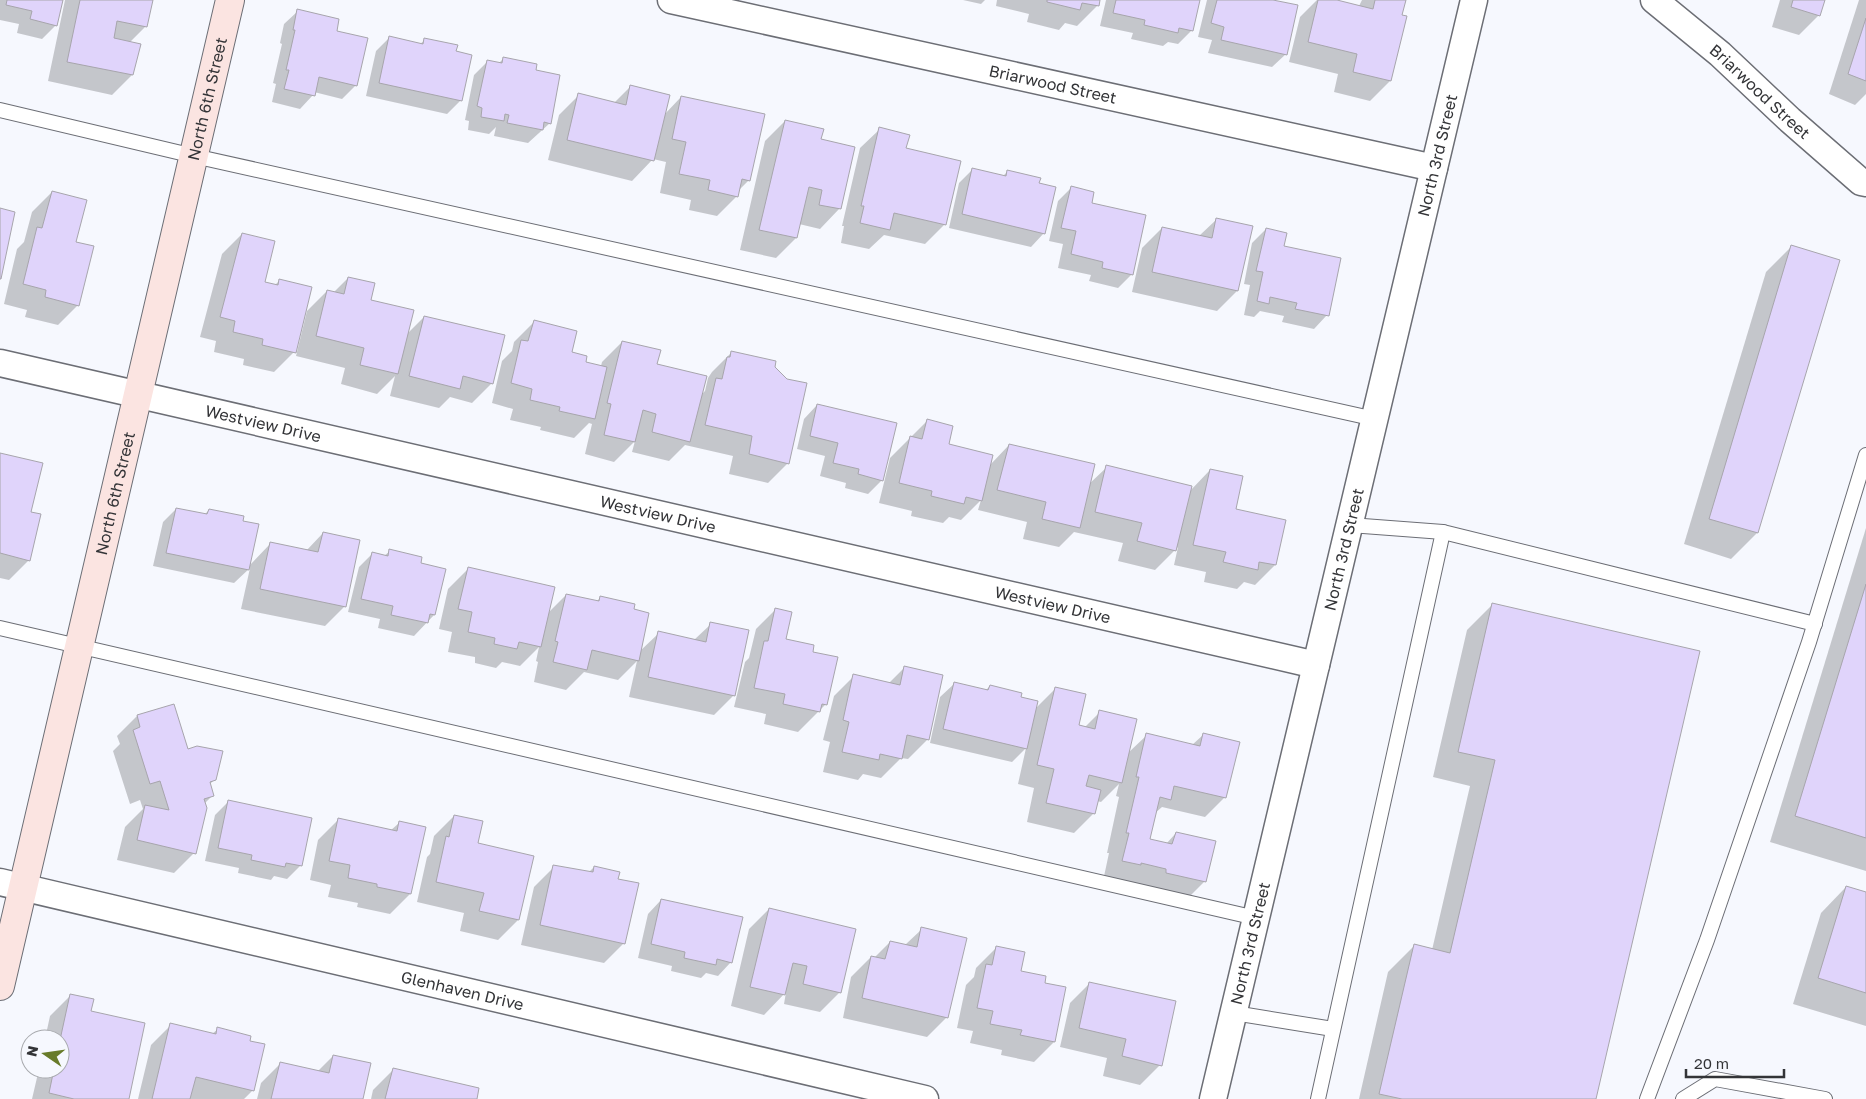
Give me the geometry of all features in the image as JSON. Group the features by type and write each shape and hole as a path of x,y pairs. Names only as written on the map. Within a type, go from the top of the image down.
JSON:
{"main road":[{"name":"North 6th Street","path":"0,986 11,885 79,646 230,0"}],"street":[{"name":"Briarwood Street","path":"671,0 1434,168"},
{"name":"North 3rd Street","path":"1213,1099 1474,0"},
{"name":"Briarwood Street","path":"1654,0 1720,54 1790,120 1862,182 1866,183"},
{"name":"Westview Drive","path":"0,363 1316,665"},
{"name":"Glenhaven Drive","path":"11,885 925,1099"}],"lane":[{"path":"0,110 194,156 1375,420"},
{"path":"1647,1099 1707,940 1815,624 1866,456"},
{"path":"1350,525 1444,532 1815,624"},
{"path":"1318,1099 1444,532"},
{"path":"0,628 1256,918"},
{"path":"1234,1014 1333,1029"},
{"path":"1683,1099 1715,1079 1825,1099"}],"building":[{"path":"7,0 63,0 57,26 30,19 32,11 6,5"},
{"path":"80,0 153,0 147,27 117,21 114,38 141,44 133,75 67,62"},
{"path":"1047,0 1100,0 1099,6 1082,3 1080,10 1047,2"},
{"path":"1116,0 1200,0 1193,31 1179,28 1178,33 1144,25 1145,20 1113,13"},
{"path":"1217,0 1273,0 1298,5 1287,55 1221,40 1224,27 1211,23"},
{"path":"1318,0 1337,0 1373,9 1375,0 1406,0 1402,15 1407,16 1391,81 1353,72 1357,54 1308,42"},
{"path":"1793,0 1825,0 1820,16 1791,7"},
{"path":"297,9 339,19 337,31 368,38 357,86 319,77 315,96 284,89 289,70 286,70 295,30 293,30"},
{"path":"1866,18 1866,81 1848,74"},
{"path":"389,36 423,44 424,38 458,45 456,51 472,55 462,101 379,83"},
{"path":"503,57 537,64 536,70 560,75 551,124 544,122 543,130 507,123 509,115 505,114 504,121 481,117 482,108 477,106 487,60 502,63"},
{"path":"630,85 670,95 654,161 567,140 578,93 626,105"},
{"path":"681,96 765,114 750,181 742,179 738,197 708,190 710,180 679,174 686,142 672,139"},
{"path":"785,120 824,129 821,139 855,147 841,209 819,205 822,190 809,187 797,238 759,230"},
{"path":"879,127 910,135 906,148 961,161 946,225 894,213 890,230 860,223 864,206 861,206"},
{"path":"972,168 1006,176 1007,170 1041,178 1039,183 1056,187 1045,234 962,214"},
{"path":"1071,186 1094,192 1092,203 1146,215 1133,275 1102,268 1103,262 1071,254 1076,231 1061,228"},
{"path":"52,191 87,200 76,242 94,246 79,306 45,297 46,290 23,284 37,227 42,228"},
{"path":"0,208 15,212 1,279 0,279"},
{"path":"1216,218 1253,226 1238,291 1152,272 1162,227 1212,238"},
{"path":"1266,228 1287,233 1284,246 1341,258 1329,316 1295,309 1297,303 1270,297 1269,304 1257,301 1263,272 1256,271"},
{"path":"242,233 275,241 265,282 278,285 279,279 312,287 296,353 262,345 263,339 233,332 235,321 220,317"},
{"path":"1791,245 1840,260 1758,533 1709,519"},
{"path":"348,277 375,283 371,300 414,310 398,374 360,365 364,348 316,336 327,290 344,294"},
{"path":"424,316 505,335 493,384 463,376 460,389 409,376"},
{"path":"534,320 577,331 572,352 587,356 586,362 607,367 595,419 559,411 560,407 530,400 532,389 511,383 521,340 528,341"},
{"path":"622,341 661,350 657,364 707,376 690,442 652,432 656,414 643,410 635,442 604,435 611,404 607,403"},
{"path":"731,351 776,361 775,367 787,379 807,383 789,464 749,454 752,436 705,425 716,378 722,379 727,357 730,357"},
{"path":"817,404 897,423 883,481 858,474 859,469 833,463 838,443 810,436"},
{"path":"927,419 953,426 949,444 993,455 982,501 966,497 964,504 931,496 932,491 899,483 910,436 922,439"},
{"path":"1009,444 1095,464 1080,528 1042,519 1046,502 997,490"},
{"path":"0,453 43,463 31,512 41,514 30,561 0,553"},
{"path":"1106,465 1192,486 1176,551 1137,541 1142,523 1095,512"},
{"path":"1210,469 1243,476 1236,509 1286,520 1276,565 1259,562 1258,570 1223,562 1226,552 1193,545"},
{"path":"176,508 207,514 209,509 244,516 243,521 259,524 249,570 166,553"},
{"path":"323,532 360,540 346,607 260,589 270,542 318,552"},
{"path":"389,549 422,557 421,563 446,569 435,615 430,614 428,623 391,615 393,606 361,599 372,552 388,556"},
{"path":"468,567 555,587 541,647 519,642 517,649 494,644 495,638 468,632 472,612 458,609"},
{"path":"1866,584 1866,838 1795,816"},
{"path":"566,594 599,601 600,596 635,604 634,609 649,613 639,661 592,650 587,670 553,662 558,642 555,641"},
{"path":"1492,603 1700,651 1596,1099 1402,1099 1379,1094 1414,944 1450,953 1495,760 1458,752"},
{"path":"775,608 792,612 786,639 814,645 813,652 838,657 827,705 822,704 820,712 783,704 785,694 754,688 764,641 768,641"},
{"path":"710,622 749,630 735,696 648,677 658,631 706,642"},
{"path":"904,666 943,675 929,740 907,735 902,759 880,754 879,760 842,752 849,722 843,720 853,674 900,685"},
{"path":"954,682 988,690 990,685 1022,693 1021,697 1038,701 1027,749 943,729"},
{"path":"1055,687 1086,694 1079,725 1095,729 1099,710 1137,719 1122,783 1089,775 1086,786 1101,790 1095,814 1046,803 1054,769 1037,765"},
{"path":"174,704 188,749 197,746 223,751 216,780 210,782 214,796 204,799 207,808 196,854 137,840 145,805 169,810 160,781 150,784 133,730 140,727 137,715"},
{"path":"1146,733 1200,746 1203,733 1240,742 1226,798 1174,786 1171,800 1160,797 1150,839 1172,844 1176,832 1216,841 1206,882 1166,873 1166,869 1122,861 1129,833 1126,833 1139,777 1136,777"},
{"path":"228,800 312,818 302,866 286,863 285,867 251,860 252,855 218,848"},
{"path":"454,815 483,821 478,843 534,856 519,920 479,911 484,893 436,882 446,836 449,837"},
{"path":"338,818 397,831 399,821 426,827 411,894 377,887 377,884 348,878 350,865 329,861"},
{"path":"553,865 593,872 594,866 620,872 618,879 639,883 625,944 540,925"},
{"path":"1846,886 1866,892 1866,993 1818,978"},
{"path":"661,899 743,917 732,963 717,959 716,965 684,958 685,952 651,944"},
{"path":"769,908 856,929 841,993 803,984 807,966 793,963 785,995 750,987"},
{"path":"921,927 967,938 948,1018 862,998 871,956 885,959 890,941 917,947"},
{"path":"996,946 1025,952 1021,971 1046,976 1045,983 1066,987 1055,1042 1020,1035 1022,1030 990,1024 993,1011 977,1008 986,964 992,965"},
{"path":"1089,982 1176,1001 1162,1066 1122,1056 1126,1039 1079,1028"},
{"path":"70,994 94,999 91,1011 145,1023 129,1099 74,1099 49,1093 52,1079 70,1079 70,1029 62,1029"},
{"path":"170,1023 216,1034 217,1027 251,1036 250,1041 265,1044 254,1091 196,1077 190,1099 152,1099"},
{"path":"333,1055 371,1063 363,1099 271,1099 280,1062 329,1073"},
{"path":"393,1068 479,1088 477,1099 385,1099"}]}
